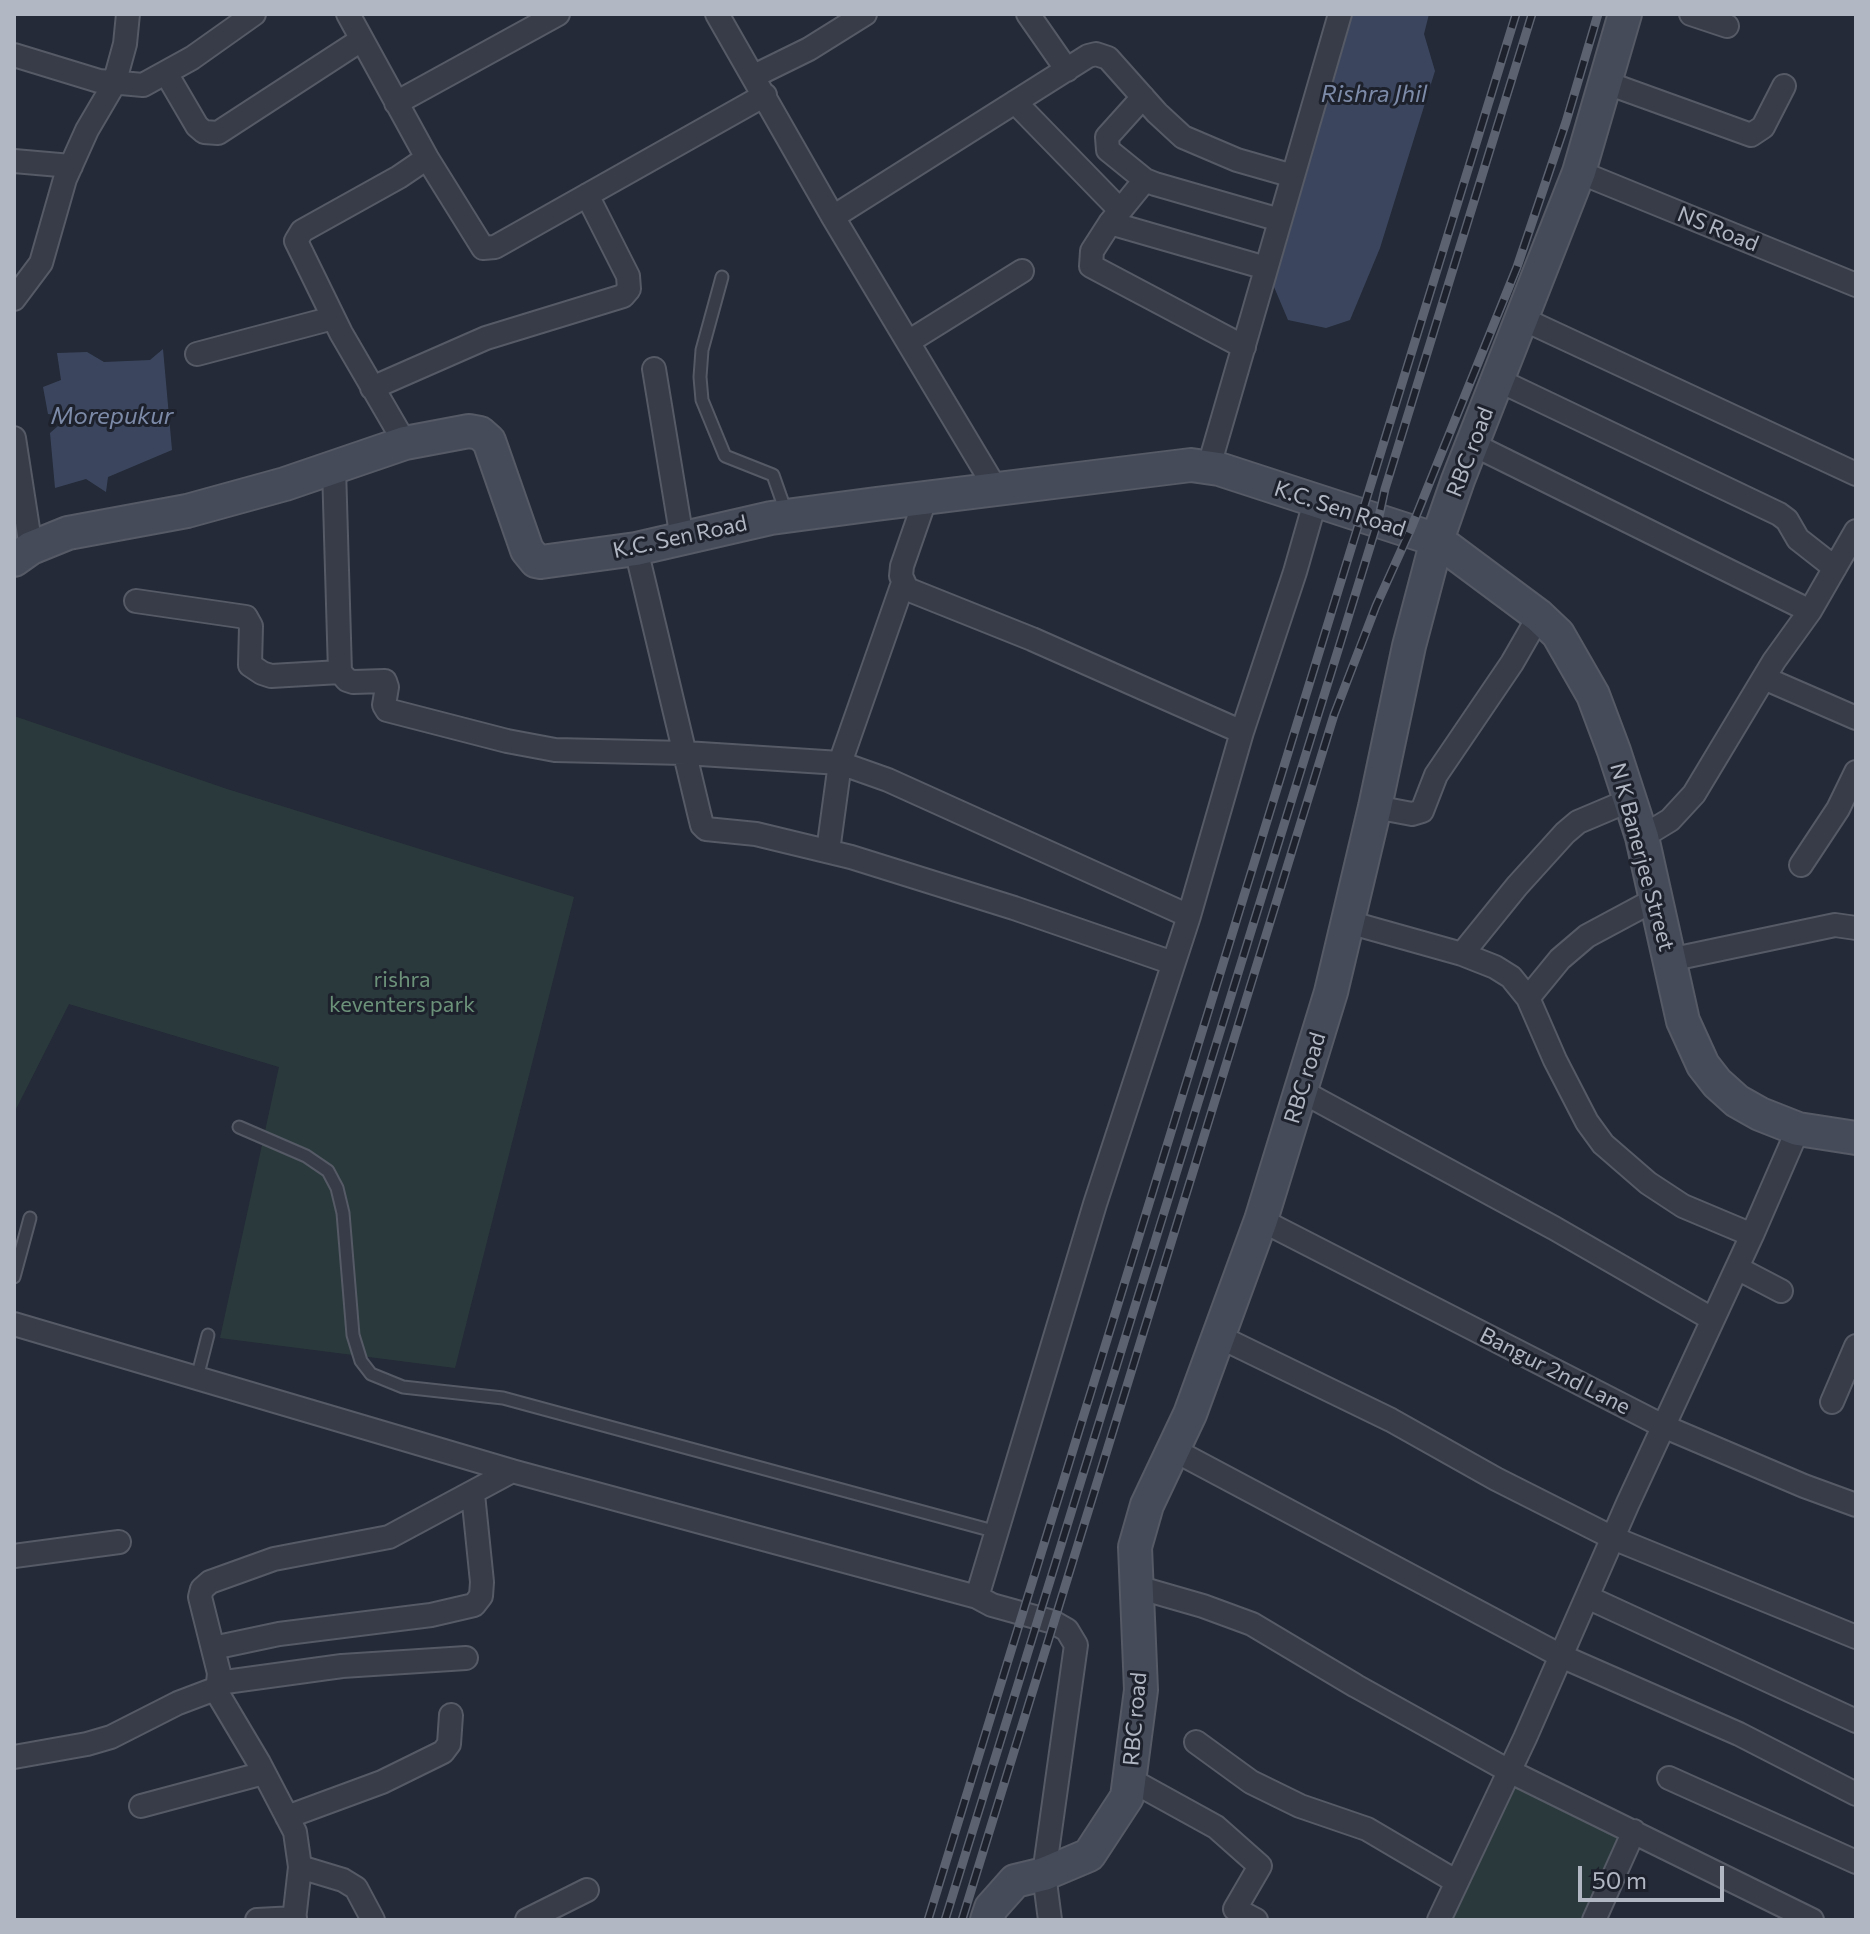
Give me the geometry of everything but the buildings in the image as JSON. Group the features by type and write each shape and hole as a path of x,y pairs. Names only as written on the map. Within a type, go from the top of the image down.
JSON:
{"street":[{"path":"14,299 41,263 71,166 114,84 125,44 128,14"},
{"path":"14,55 114,84 143,85 254,14"},
{"path":"348,14 427,158 483,248 495,247 587,195 760,86 809,49 865,14"},
{"path":"396,103 558,14"},
{"path":"717,14 833,217 996,489"},
{"path":"1028,14 1067,70"},
{"path":"1209,466 1340,14"},
{"name":"RBC road","path":"987,1920 991,1908 1015,1881 1044,1874 1089,1855 1127,1797 1141,1690 1135,1547 1147,1505 1190,1414 1261,1220 1331,992 1409,646 1437,540 1579,172 1625,14"},
{"path":"1691,14 1727,26"},
{"path":"166,73 197,126 204,132 218,133 361,40"},
{"path":"833,217 1088,56 1102,54 1171,128 1205,149 1293,176"},
{"path":"1607,83 1751,135 1763,127 1784,86"},
{"path":"1143,97 1107,137 1108,150 1145,180 1280,220"},
{"path":"1015,102 1115,216 1266,268"},
{"path":"405,443 333,318 297,248 298,234 427,158"},
{"path":"14,161 71,166"},
{"name":"NS Road","path":"1579,172 1853,277"},
{"path":"1145,180 1115,216 1092,251 1091,266 1244,347"},
{"path":"372,388 486,338 623,296 629,289 628,276 587,195"},
{"path":"908,342 1022,271"},
{"path":"197,354 333,318"},
{"path":"1523,319 1856,474"},
{"path":"654,369 682,539"},
{"path":"1498,380 1779,514 1787,520 1798,539 1835,568"},
{"name":"K.C. Sen Road","path":"22,554 68,533 187,511 334,468 405,443 469,431 484,435 489,441 527,550 536,561 636,549 787,516 1191,465 1209,466 1437,540"},
{"path":"14,438 22,554"},
{"path":"1472,444 1810,611"},
{"path":"334,468 340,672 347,680 385,681 384,705 390,711 527,746 571,751 685,753 840,763 888,780 1189,916"},
{"path":"828,851 840,763 903,583 902,566 926,497"},
{"path":"977,1597 1095,1204 1189,916 1242,732 1315,502"},
{"path":"1642,837 1670,820 1694,794 1764,678 1810,611 1856,531"},
{"name":"N K Banerjee Street","path":"1437,540 1539,616 1558,634 1587,684 1642,837 1683,1021 1703,1065 1737,1101 1798,1129 1856,1138"},
{"path":"636,549 702,825 706,829 756,834 828,851 1014,908 1173,963"},
{"path":"903,583 916,593 1032,639 1242,732"},
{"path":"136,601 246,617 251,626 250,665 262,673 271,676 340,672"},
{"path":"1375,807 1412,814 1422,811 1436,775 1512,663 1539,616"},
{"path":"1764,678 1856,718"},
{"path":"1801,865 1838,809 1856,772"},
{"path":"1462,954 1565,833 1586,818 1630,800"},
{"path":"1528,998 1560,959 1587,936 1656,899"},
{"path":"1348,922 1462,954 1511,977 1528,998 1555,1060 1587,1122 1603,1144 1648,1183 1683,1206 1752,1235"},
{"path":"1669,960 1835,925 1856,928"},
{"path":"1301,1091 1554,1228 1712,1319"},
{"path":"1439,1920 1798,1129"},
{"name":"Bangur 2nd Lane","path":"1261,1220 1663,1426 1856,1505"},
{"path":"1737,1268 1781,1291"},
{"path":"14,1324 512,1471 977,1597 992,1605 1053,1622 1067,1630 1076,1645 1044,1874 1050,1920"},
{"path":"1218,1336 1391,1420 1496,1479 1613,1538 1856,1637"},
{"path":"1832,1402 1856,1346"},
{"path":"1172,1449 1561,1656 1739,1734 1856,1794"},
{"path":"257,1920 295,1919 300,1867 295,1832 217,1686 219,1673 200,1597 202,1589 210,1582 249,1566 287,1555 389,1537 512,1471"},
{"path":"213,1648 279,1634 431,1615 474,1605 481,1596 482,1582 473,1494"},
{"path":"14,1556 119,1542"},
{"path":"1137,1587 1252,1624 1509,1771 1812,1920"},
{"path":"1587,1597 1856,1721"},
{"path":"14,1757 111,1737 217,1686 342,1666 466,1658"},
{"path":"287,1817 382,1782 443,1752 449,1744 451,1715"},
{"path":"1196,1742 1251,1782 1300,1806 1367,1829 1457,1882"},
{"path":"141,1806 264,1773"},
{"path":"1669,1778 1856,1862"},
{"path":"1129,1779 1216,1827 1260,1866 1235,1909 1256,1920"},
{"path":"1594,1920 1634,1831"},
{"path":"300,1867 343,1880 356,1888 373,1920"},
{"path":"527,1920 587,1890"}],"lane":[{"path":"722,277 702,350 702,400 725,456 773,475 787,516"},
{"path":"239,1127 306,1156 328,1171 337,1188 343,1213 353,1335 361,1361 371,1374 403,1387 503,1398 997,1532"},
{"path":"14,1277 30,1218"},
{"path":"197,1378 208,1335"}],"green space":[{"name":"rishra keventers park","path":"14,716 227,789 574,897 455,1368 220,1338 279,1067 69,1004 14,1113"},
{"path":"1509,1771 1634,1831 1594,1920 1439,1920"}],"water":[{"name":"Rishra Jhil","path":"1344,14 1429,14 1424,34 1435,71 1380,248 1350,320 1326,328 1288,320 1266,268"},
{"name":"Morepukur","path":"163,349 172,450 108,477 106,492 86,479 55,488 50,433 58,426 56,415 48,414 43,387 61,380 57,353 87,352 104,362 150,360"}],"railway":[{"path":"928,1920 1516,14"},
{"path":"945,1920 1532,14"},
{"path":"962,1920 1334,715 1517,267 1566,122 1598,14"}]}
